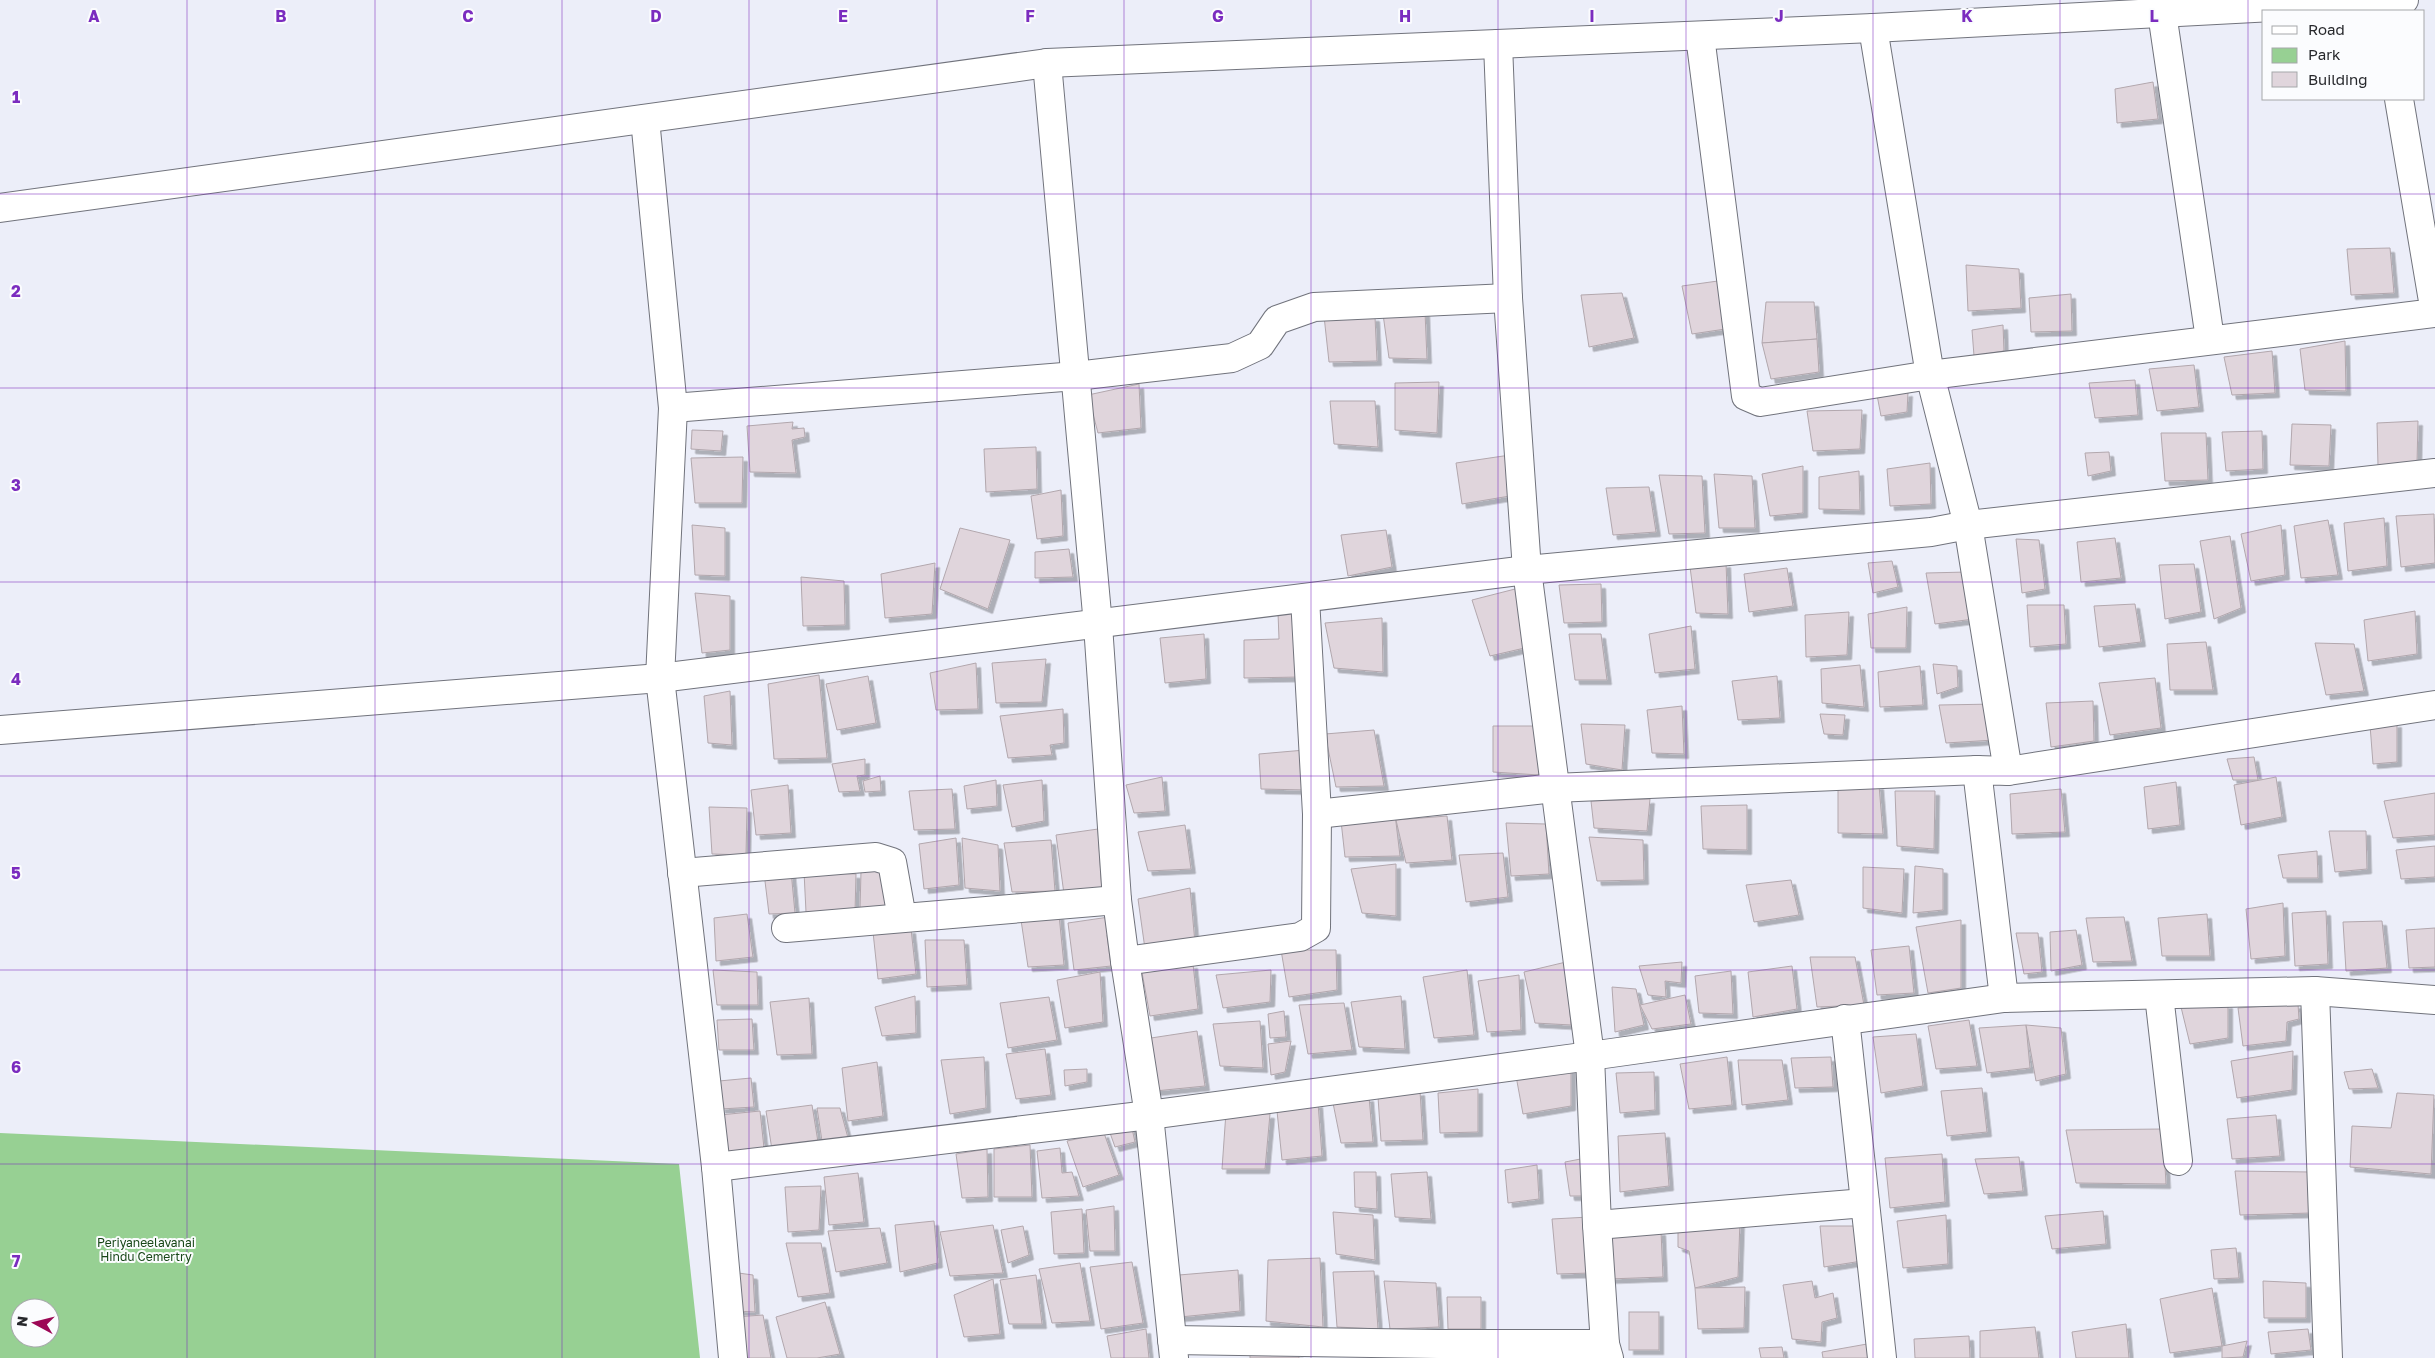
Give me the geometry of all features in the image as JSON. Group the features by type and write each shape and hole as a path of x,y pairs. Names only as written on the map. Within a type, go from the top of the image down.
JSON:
{"street":[{"path":"0,208 1047,63 1700,36 2162,13 2391,5"},
{"path":"2162,13 2210,339"},
{"path":"1873,28 1930,375 1968,525 2008,771"},
{"path":"1700,36 1746,396 1760,402 1930,375 2210,339 2435,314 2399,100"},
{"path":"1047,63 1098,625 1117,900 1124,961 1149,1115 1173,1349 1607,1351 1597,1225 1590,1056 1526,570 1508,298 1498,44"},
{"path":"645,119 672,408 660,678 716,1167 733,1358"},
{"path":"672,408 1076,376 1232,358 1260,346 1277,320 1314,307 1508,298"},
{"path":"0,730 660,678 1098,625 1526,570 1931,532 1968,525 2435,472"},
{"path":"1124,961 1300,938 1316,928 1317,814 1305,598"},
{"path":"1317,814 1554,788 1977,770 2008,771 2435,705"},
{"path":"1977,770 2004,998"},
{"path":"682,873 876,857 892,862 902,918"},
{"path":"786,928 1117,900"},
{"path":"716,1167 1149,1115 2004,998 2315,991 2435,1000"},
{"path":"2315,991 2328,1358"},
{"path":"2159,995 2178,1161"},
{"path":"1845,1019 1882,1358"},
{"path":"1597,1225 1865,1203"}],"green space":[{"name":"Periyaneelavanai Hindu Cemertry","path":"0,1133 679,1164 700,1358 0,1358"}],"building":[{"path":"2153,82 2158,119 2117,123 2115,89"},
{"path":"2390,248 2394,293 2351,295 2347,249"},
{"path":"1966,265 2019,269 2021,308 1968,311"},
{"path":"1725,280 1732,328 1692,334 1682,286"},
{"path":"1622,293 1634,338 1589,347 1581,295"},
{"path":"2071,294 2072,331 2031,332 2029,298"},
{"path":"1766,302 1814,302 1817,339 1762,343"},
{"path":"1425,312 1427,359 1389,358 1383,314"},
{"path":"1324,316 1375,317 1377,361 1329,362"},
{"path":"2003,325 2004,351 1974,356 1972,330"},
{"path":"1817,339 1819,372 1771,379 1762,343"},
{"path":"2345,341 2346,391 2305,390 2300,349"},
{"path":"2272,351 2275,393 2232,395 2224,357"},
{"path":"2194,365 2199,407 2157,411 2149,369"},
{"path":"2135,380 2138,415 2095,418 2089,383"},
{"path":"1439,382 1437,433 1395,430 1395,383"},
{"path":"1139,384 1141,428 1098,433 1088,395"},
{"path":"1908,392 1907,412 1881,416 1877,395"},
{"path":"1330,401 1375,401 1378,447 1334,444"},
{"path":"1862,410 1860,449 1813,451 1807,411"},
{"path":"2418,421 2417,463 2378,466 2377,423"},
{"path":"793,422 792,429 804,428 805,437 792,440 796,473 750,472 747,426"},
{"path":"2292,424 2331,425 2329,466 2290,465"},
{"path":"692,430 723,431 721,451 691,449"},
{"path":"2262,431 2263,469 2226,471 2222,432"},
{"path":"2161,433 2206,433 2208,480 2165,481"},
{"path":"1036,447 1037,489 986,492 984,449"},
{"path":"2109,452 2111,471 2088,476 2085,453"},
{"path":"1510,455 1510,496 1462,504 1456,463"},
{"path":"743,457 742,503 695,503 691,458"},
{"path":"1930,463 1931,504 1890,506 1887,469"},
{"path":"1803,466 1803,513 1770,516 1762,474"},
{"path":"1859,471 1860,510 1819,509 1819,477"},
{"path":"1714,474 1752,476 1755,528 1719,528"},
{"path":"1659,475 1702,476 1705,533 1669,534"},
{"path":"1649,487 1656,532 1613,535 1606,488"},
{"path":"1061,490 1063,536 1037,539 1031,496"},
{"path":"2434,514 2435,563 2401,567 2396,516"},
{"path":"2384,518 2387,566 2348,571 2344,523"},
{"path":"2328,520 2338,575 2301,578 2294,526"},
{"path":"692,525 725,528 725,576 695,575"},
{"path":"2281,525 2285,575 2251,581 2241,534"},
{"path":"960,528 1010,540 988,609 940,589"},
{"path":"1386,530 1392,567 1348,576 1341,535"},
{"path":"2230,536 2241,608 2214,619 2200,541"},
{"path":"2115,538 2121,578 2081,582 2077,542"},
{"path":"2016,539 2039,540 2045,589 2022,593"},
{"path":"1069,549 1073,577 1035,578 1035,552"},
{"path":"1892,561 1898,587 1873,593 1868,563"},
{"path":"935,563 932,614 885,618 881,574"},
{"path":"1726,563 1728,614 1696,613 1690,567"},
{"path":"2194,564 2201,612 2165,619 2159,565"},
{"path":"1787,568 1793,606 1749,612 1744,574"},
{"path":"1967,572 1974,619 1935,624 1926,573"},
{"path":"801,577 844,581 845,625 803,626"},
{"path":"1601,584 1602,622 1564,623 1559,585"},
{"path":"1519,588 1529,647 1490,656 1472,600"},
{"path":"695,593 730,596 730,650 702,653"},
{"path":"2135,604 2141,642 2099,647 2094,606"},
{"path":"2027,605 2064,605 2066,644 2030,647"},
{"path":"1907,607 1906,648 1871,648 1868,614"},
{"path":"2415,611 2417,654 2368,661 2364,620"},
{"path":"1849,612 1847,655 1806,657 1805,615"},
{"path":"1278,613 1298,613 1300,677 1244,678 1244,640 1279,639"},
{"path":"1382,618 1383,672 1334,668 1325,623"},
{"path":"1691,626 1695,669 1655,673 1649,634"},
{"path":"1204,634 1206,679 1165,683 1160,638"},
{"path":"1569,634 1601,634 1607,680 1575,680"},
{"path":"2206,642 2213,690 2170,690 2167,644"},
{"path":"2315,643 2354,644 2364,691 2326,695"},
{"path":"1046,659 1042,702 996,703 992,663"},
{"path":"976,663 978,709 936,710 930,673"},
{"path":"1933,664 1957,666 1958,687 1937,694"},
{"path":"1860,665 1864,707 1822,703 1821,669"},
{"path":"1920,666 1923,705 1880,707 1878,672"},
{"path":"819,675 827,758 774,759 768,684"},
{"path":"868,676 876,723 837,730 826,684"},
{"path":"1777,676 1780,718 1738,720 1732,681"},
{"path":"2155,678 2161,728 2110,735 2099,683"},
{"path":"730,691 732,745 708,743 704,696"},
{"path":"2093,701 2094,741 2051,747 2046,703"},
{"path":"1996,704 1994,740 1946,743 1939,705"},
{"path":"1682,706 1684,754 1652,753 1647,710"},
{"path":"1063,709 1064,743 1050,745 1052,755 1008,758 1000,716"},
{"path":"1820,714 1845,715 1843,735 1824,734"},
{"path":"2397,723 2397,762 2373,764 2370,725"},
{"path":"1581,724 1625,725 1622,770 1586,764"},
{"path":"1493,726 1537,726 1539,775 1493,772"},
{"path":"1374,730 1384,786 1336,787 1325,734"},
{"path":"1305,750 1307,790 1261,789 1259,754"},
{"path":"2254,757 2258,780 2233,780 2227,759"},
{"path":"865,759 865,775 857,776 860,791 839,792 832,764"},
{"path":"880,776 881,791 865,792 863,781"},
{"path":"1162,777 1165,811 1134,813 1126,785"},
{"path":"2276,777 2282,817 2241,825 2234,785"},
{"path":"996,780 997,806 967,809 964,786"},
{"path":"1042,780 1044,821 1012,827 1003,785"},
{"path":"2176,782 2180,825 2148,829 2144,787"},
{"path":"788,785 791,833 756,835 751,790"},
{"path":"1879,785 1883,834 1838,833 1838,788"},
{"path":"952,789 955,829 914,830 909,791"},
{"path":"2061,789 2065,832 2012,834 2010,794"},
{"path":"1895,791 1935,791 1934,849 1897,846"},
{"path":"2435,793 2435,835 2393,838 2384,801"},
{"path":"1650,799 1647,831 1594,828 1591,801"},
{"path":"1747,805 1747,850 1703,849 1701,806"},
{"path":"709,807 747,808 746,855 712,854"},
{"path":"1395,814 1400,856 1345,857 1341,821"},
{"path":"1447,816 1452,860 1406,863 1396,820"},
{"path":"1506,823 1546,824 1549,874 1511,876"},
{"path":"1185,825 1191,869 1148,871 1138,832"},
{"path":"1098,829 1102,892 1064,894 1056,835"},
{"path":"2329,831 2366,831 2367,869 2335,872"},
{"path":"1589,837 1643,840 1644,880 1597,881"},
{"path":"956,838 959,885 924,889 919,844"},
{"path":"962,838 998,845 1000,891 965,888"},
{"path":"1051,840 1055,891 1012,892 1004,843"},
{"path":"2435,846 2435,877 2401,879 2396,850"},
{"path":"2317,851 2318,878 2283,878 2278,855"},
{"path":"1503,853 1508,897 1466,902 1459,855"},
{"path":"1396,864 1396,916 1362,913 1351,869"},
{"path":"1915,866 1943,869 1943,910 1913,913"},
{"path":"1863,867 1904,869 1902,913 1863,908"},
{"path":"791,871 795,913 769,914 764,873"},
{"path":"861,871 890,871 891,909 860,910"},
{"path":"804,872 856,874 855,912 806,912"},
{"path":"1791,880 1799,915 1754,922 1746,885"},
{"path":"1190,888 1195,943 1145,949 1138,899"},
{"path":"2283,903 2285,956 2251,959 2246,909"},
{"path":"2326,911 2328,964 2295,966 2292,913"},
{"path":"747,914 753,957 716,961 714,918"},
{"path":"2207,914 2210,956 2162,956 2158,918"},
{"path":"1059,915 1064,965 1028,967 1021,920"},
{"path":"1109,917 1118,934 1107,935 1111,966 1074,970 1068,923"},
{"path":"2124,917 2132,961 2093,962 2086,918"},
{"path":"1961,920 1961,988 1928,993 1916,927"},
{"path":"2382,921 2387,968 2346,971 2343,922"},
{"path":"2435,928 2435,967 2409,968 2406,930"},
{"path":"911,929 916,974 878,979 873,932"},
{"path":"2076,930 2082,965 2051,971 2050,932"},
{"path":"2016,933 2038,933 2042,972 2024,974"},
{"path":"925,940 964,940 967,985 927,987"},
{"path":"1909,946 1914,993 1877,995 1871,950"},
{"path":"1281,950 1336,950 1337,990 1289,997"},
{"path":"1810,957 1855,957 1864,1005 1817,1007"},
{"path":"1566,962 1571,1025 1535,1023 1524,972"},
{"path":"1682,962 1681,983 1665,981 1666,997 1648,995 1639,966"},
{"path":"1193,964 1198,1009 1150,1016 1141,967"},
{"path":"1792,966 1797,1009 1753,1017 1748,972"},
{"path":"713,970 757,972 758,1005 717,1005"},
{"path":"1271,970 1270,1002 1223,1008 1216,975"},
{"path":"1467,970 1474,1035 1434,1038 1423,977"},
{"path":"1731,971 1733,1014 1699,1013 1695,976"},
{"path":"1100,972 1103,1022 1065,1028 1057,980"},
{"path":"1519,975 1521,1030 1487,1032 1478,981"},
{"path":"1612,987 1636,989 1644,1025 1615,1032"},
{"path":"1685,995 1691,1024 1652,1029 1640,1005"},
{"path":"915,996 916,1033 882,1036 875,1007"},
{"path":"1401,996 1405,1049 1359,1047 1351,1002"},
{"path":"1049,997 1057,1040 1008,1048 1000,1003"},
{"path":"809,998 812,1054 777,1055 770,1002"},
{"path":"1344,1003 1352,1050 1308,1054 1299,1005"},
{"path":"2228,1004 2228,1038 2190,1044 2181,1007"},
{"path":"2298,1004 2299,1019 2287,1022 2286,1041 2243,1046 2238,1008"},
{"path":"1284,1011 1286,1037 1270,1038 1268,1014"},
{"path":"752,1019 754,1050 719,1050 717,1020"},
{"path":"1969,1020 1977,1066 1936,1069 1928,1026"},
{"path":"1260,1021 1263,1068 1220,1066 1213,1024"},
{"path":"2026,1025 2030,1068 1987,1073 1979,1028"},
{"path":"2026,1025 2061,1028 2066,1074 2036,1081"},
{"path":"1197,1031 1205,1086 1155,1091 1151,1038"},
{"path":"1916,1034 1923,1086 1881,1093 1873,1037"},
{"path":"1291,1041 1285,1072 1271,1075 1268,1044"},
{"path":"1045,1049 1051,1095 1016,1099 1006,1054"},
{"path":"2293,1051 2292,1090 2237,1098 2231,1061"},
{"path":"984,1057 986,1108 950,1114 941,1060"},
{"path":"1727,1057 1732,1105 1689,1109 1680,1064"},
{"path":"1831,1057 1833,1087 1795,1088 1791,1058"},
{"path":"1738,1060 1782,1060 1788,1100 1742,1105"},
{"path":"877,1062 883,1116 848,1121 842,1068"},
{"path":"1571,1068 1571,1106 1523,1114 1516,1076"},
{"path":"1087,1069 1087,1082 1065,1086 1064,1070"},
{"path":"2372,1069 2378,1088 2349,1089 2344,1072"},
{"path":"1654,1072 1655,1110 1620,1113 1616,1073"},
{"path":"751,1078 754,1107 721,1109 719,1081"},
{"path":"1982,1088 1987,1132 1947,1136 1941,1091"},
{"path":"1478,1089 1478,1132 1440,1133 1438,1093"},
{"path":"1420,1091 1423,1140 1381,1141 1378,1097"},
{"path":"2397,1093 2434,1095 2431,1174 2350,1167 2352,1126 2391,1128"},
{"path":"1369,1097 1373,1142 1341,1143 1333,1103"},
{"path":"1318,1103 1322,1156 1282,1160 1277,1111"},
{"path":"812,1105 818,1142 772,1150 766,1111"},
{"path":"817,1108 840,1108 848,1138 822,1141"},
{"path":"760,1111 764,1148 724,1156 720,1115"},
{"path":"1226,1112 1270,1114 1265,1169 1222,1169"},
{"path":"2276,1115 2280,1156 2232,1159 2227,1119"},
{"path":"1131,1124 1135,1142 1115,1147 1109,1130"},
{"path":"2163,1129 2166,1184 2076,1183 2066,1130"},
{"path":"1104,1133 1119,1175 1083,1187 1067,1141"},
{"path":"1665,1133 1669,1186 1620,1192 1618,1136"},
{"path":"1030,1145 1032,1197 994,1197 994,1149"},
{"path":"1060,1148 1062,1173 1072,1172 1079,1196 1042,1198 1037,1151"},
{"path":"987,1149 988,1197 962,1198 956,1154"},
{"path":"1942,1154 1945,1202 1890,1208 1885,1158"},
{"path":"1591,1157 1592,1196 1570,1196 1565,1162"},
{"path":"2019,1157 2023,1191 1984,1194 1975,1159"},
{"path":"1537,1165 1539,1199 1508,1203 1505,1170"},
{"path":"2235,1171 2311,1172 2311,1213 2240,1215"},
{"path":"1354,1172 1376,1172 1377,1209 1355,1207"},
{"path":"1427,1172 1431,1219 1395,1217 1391,1174"},
{"path":"858,1173 864,1222 829,1225 824,1177"},
{"path":"821,1186 819,1230 788,1232 785,1187"},
{"path":"1114,1206 1115,1251 1090,1251 1086,1210"},
{"path":"1082,1209 1084,1253 1054,1254 1051,1212"},
{"path":"2103,1211 2106,1244 2052,1249 2045,1216"},
{"path":"1333,1212 1373,1215 1375,1260 1336,1254"},
{"path":"1946,1215 1948,1264 1903,1268 1897,1221"},
{"path":"1589,1217 1591,1273 1557,1274 1552,1219"},
{"path":"1740,1220 1738,1277 1695,1288 1689,1251 1678,1247 1678,1230"},
{"path":"934,1221 938,1263 900,1272 895,1225"},
{"path":"993,1225 1003,1273 950,1276 940,1232"},
{"path":"1023,1226 1029,1255 1008,1263 1001,1230"},
{"path":"1820,1226 1860,1226 1862,1261 1824,1267"},
{"path":"880,1228 887,1263 836,1272 828,1231"},
{"path":"1661,1231 1663,1277 1608,1279 1606,1233"},
{"path":"786,1243 821,1243 830,1293 798,1297"},
{"path":"2236,1248 2239,1278 2214,1279 2211,1250"},
{"path":"1320,1258 1323,1327 1266,1321 1268,1260"},
{"path":"1132,1262 1143,1323 1101,1329 1090,1267"},
{"path":"1080,1263 1090,1321 1052,1323 1039,1269"},
{"path":"1238,1270 1240,1311 1180,1317 1179,1275"},
{"path":"1374,1271 1378,1329 1337,1327 1333,1272"},
{"path":"731,1272 753,1275 755,1312 734,1311"},
{"path":"1036,1275 1042,1324 1009,1324 1000,1280"},
{"path":"993,1279 1000,1334 964,1337 954,1295"},
{"path":"1384,1281 1436,1283 1439,1327 1390,1329"},
{"path":"1812,1281 1815,1298 1833,1293 1837,1318 1822,1322 1821,1342 1792,1339 1783,1285"},
{"path":"2263,1281 2306,1283 2306,1318 2264,1318"},
{"path":"1745,1287 1744,1328 1698,1329 1695,1288"},
{"path":"2212,1288 2222,1346 2170,1353 2160,1299"},
{"path":"1447,1297 1481,1297 1481,1329 1448,1329"},
{"path":"825,1302 840,1354 817,1358 787,1358 776,1317"},
{"path":"1629,1312 1659,1312 1659,1350 1629,1350"},
{"path":"763,1315 771,1358 739,1358 735,1317"},
{"path":"2126,1324 2129,1358 2076,1358 2072,1332"},
{"path":"2035,1327 2039,1358 1980,1358 1980,1331"},
{"path":"1146,1329 1149,1358 1111,1358 1107,1336"},
{"path":"2308,1329 2311,1350 2271,1354 2268,1332"},
{"path":"1969,1336 1970,1358 1915,1358 1914,1339"},
{"path":"2247,1341 2243,1357 2222,1358 2222,1346"},
{"path":"1867,1344 1869,1358 1823,1358 1822,1352"},
{"path":"1782,1347 1784,1358 1761,1358 1759,1348"},
{"path":"1250,1352 1299,1354 1299,1358 1250,1358"}]}
